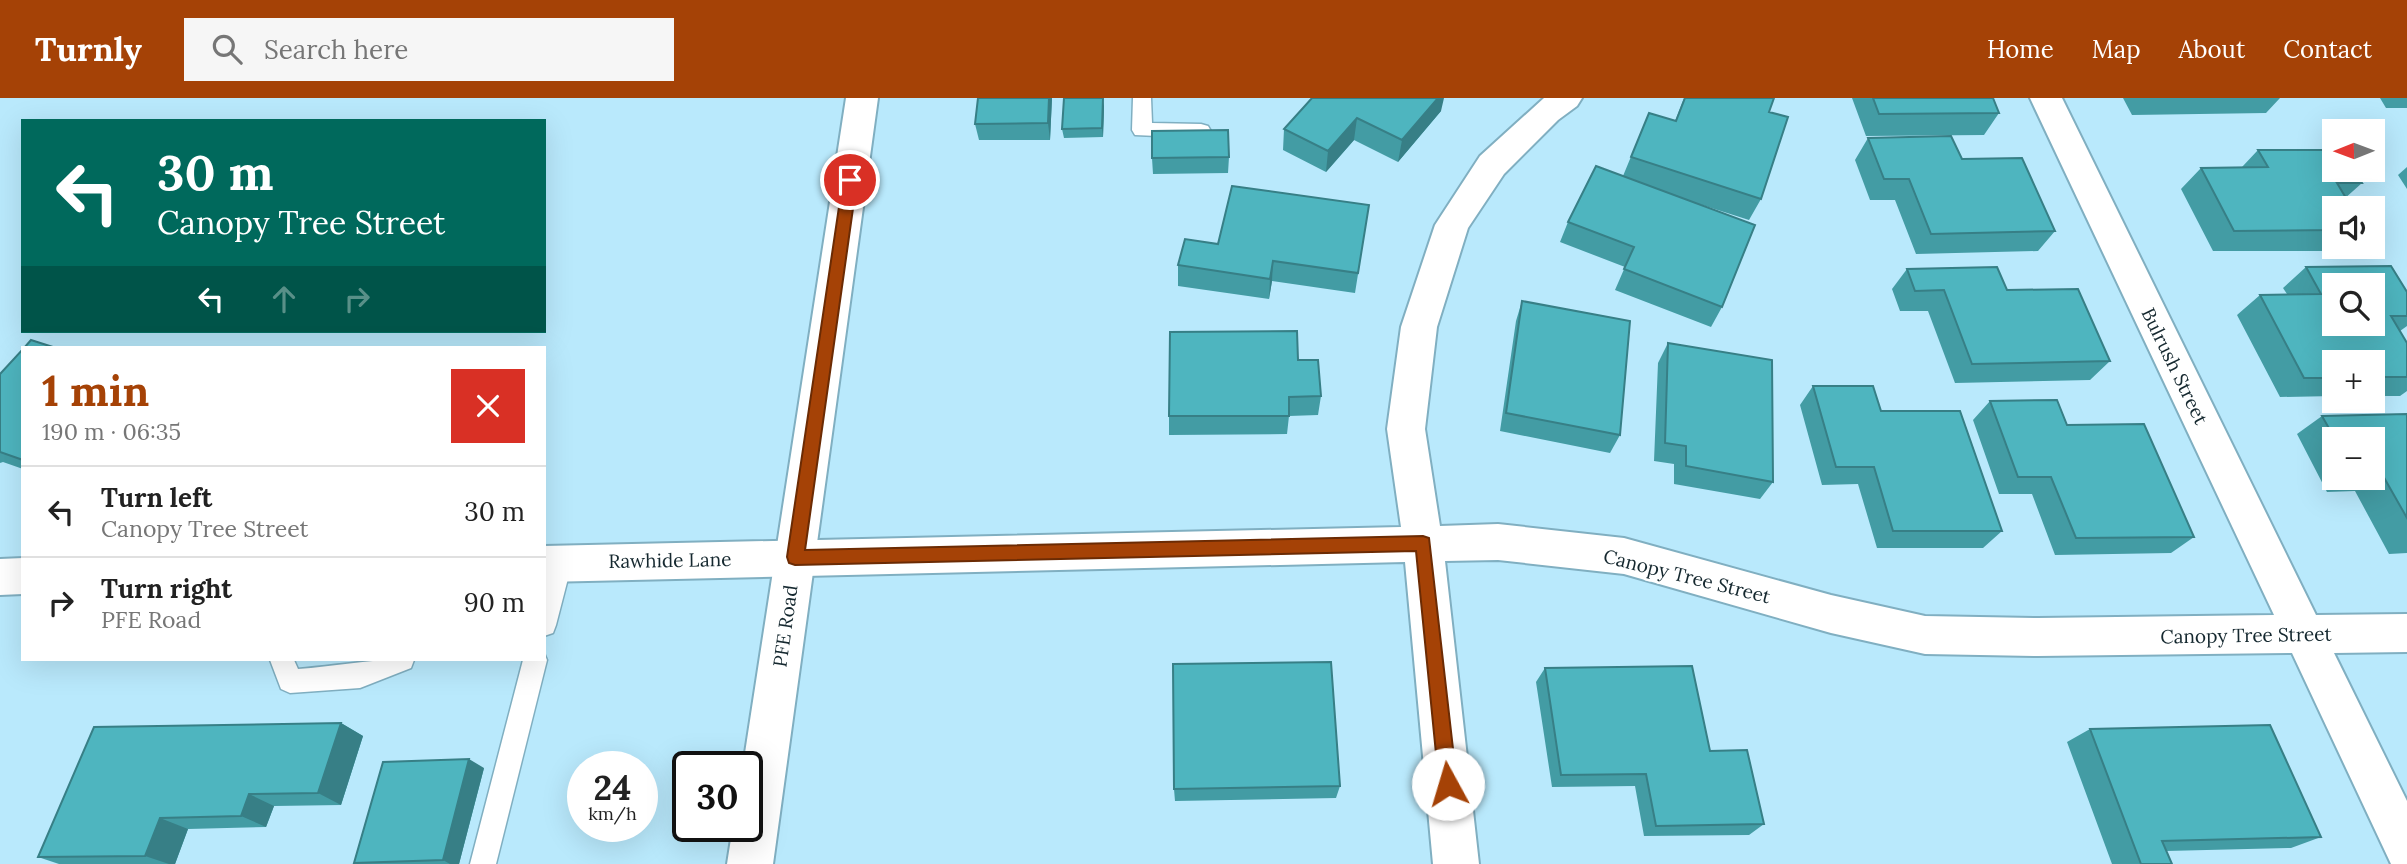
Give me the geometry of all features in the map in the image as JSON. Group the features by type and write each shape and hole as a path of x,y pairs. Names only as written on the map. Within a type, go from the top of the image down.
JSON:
{"street":[{"name":"PFE Road","path":"750,864 862,98"},
{"path":"1456,864 1423,543 1406,429 1419,327 1452,225 1492,165 1547,112 1566,98"},
{"name":"Bulrush Street","path":"2046,98 2407,849"},
{"name":"Canopy Tree Street","path":"795,557 1498,542 1624,556 1832,614 1925,635 2038,638 2407,633"},
{"name":"Rawhide Lane","path":"552,563 795,557"},
{"path":"0,577 21,576"}],"lane":[{"path":"1142,98 1142,130 1201,131"},
{"path":"546,610 552,563"},
{"path":"282,661 290,681 360,676 399,661"},
{"path":"482,864 535,661"}],"building":[{"path":"978,98 1049,98 1048,123 975,124"},
{"path":"1064,98 1103,98 1102,128 1062,129"},
{"path":"1312,98 1438,98 1402,140 1357,118 1328,151 1284,129"},
{"path":"1685,98 1774,98 1769,112 1788,117 1761,199 1631,157 1649,113 1676,121"},
{"path":"1873,98 1993,98 1999,113 1879,114"},
{"path":"1228,130 1229,157 1152,158 1152,131"},
{"path":"1951,136 1962,159 2022,158 2055,231 1931,234 1909,179 1884,179 1868,138"},
{"path":"2258,150 2322,150 2322,182 2362,183 2337,183 2345,196 2322,196 2322,230 2234,231 2201,168 2268,167"},
{"path":"1596,166 1755,225 1722,307 1624,269 1634,247 1568,222"},
{"path":"1232,186 1369,205 1358,273 1273,261 1270,279 1178,265 1185,239 1218,244"},
{"path":"2391,266 2407,292 2407,316 2391,316 2407,343 2407,377 2385,377 2385,350 2322,350 2322,378 2304,378 2260,295 2321,294 2306,267"},
{"path":"1997,267 2007,290 2078,289 2110,361 1972,364 1944,290 1915,291 1907,269"},
{"path":"1522,301 1630,321 1620,435 1506,413"},
{"path":"1297,331 1298,360 1318,360 1321,396 1289,397 1289,416 1169,416 1170,332"},
{"path":"31,340 50,346 26,346"},
{"path":"1668,343 1772,360 1773,482 1686,466 1686,446 1665,443"},
{"path":"21,351 21,459 0,452 0,374"},
{"path":"1813,386 1873,386 1881,411 1960,411 2002,531 1893,531 1874,467 1836,467"},
{"path":"2057,400 2067,425 2144,424 2194,537 2076,538 2051,477 2018,477 1990,401"},
{"path":"2407,414 2407,518 2385,479 2385,427 2328,427 2322,416"},
{"path":"1331,662 1340,786 1174,789 1173,664"},
{"path":"1692,666 1710,751 1747,750 1764,824 1656,826 1646,774 1561,775 1545,668"},
{"path":"341,723 318,793 249,794 241,816 160,818 145,856 38,857 94,727"},
{"path":"2270,725 2321,837 2162,841 2172,864 2141,864 2090,729"},
{"path":"469,759 443,860 354,863 383,762"}],"route":[{"path":"850,180 795,557 1423,543 1448,784"}]}
